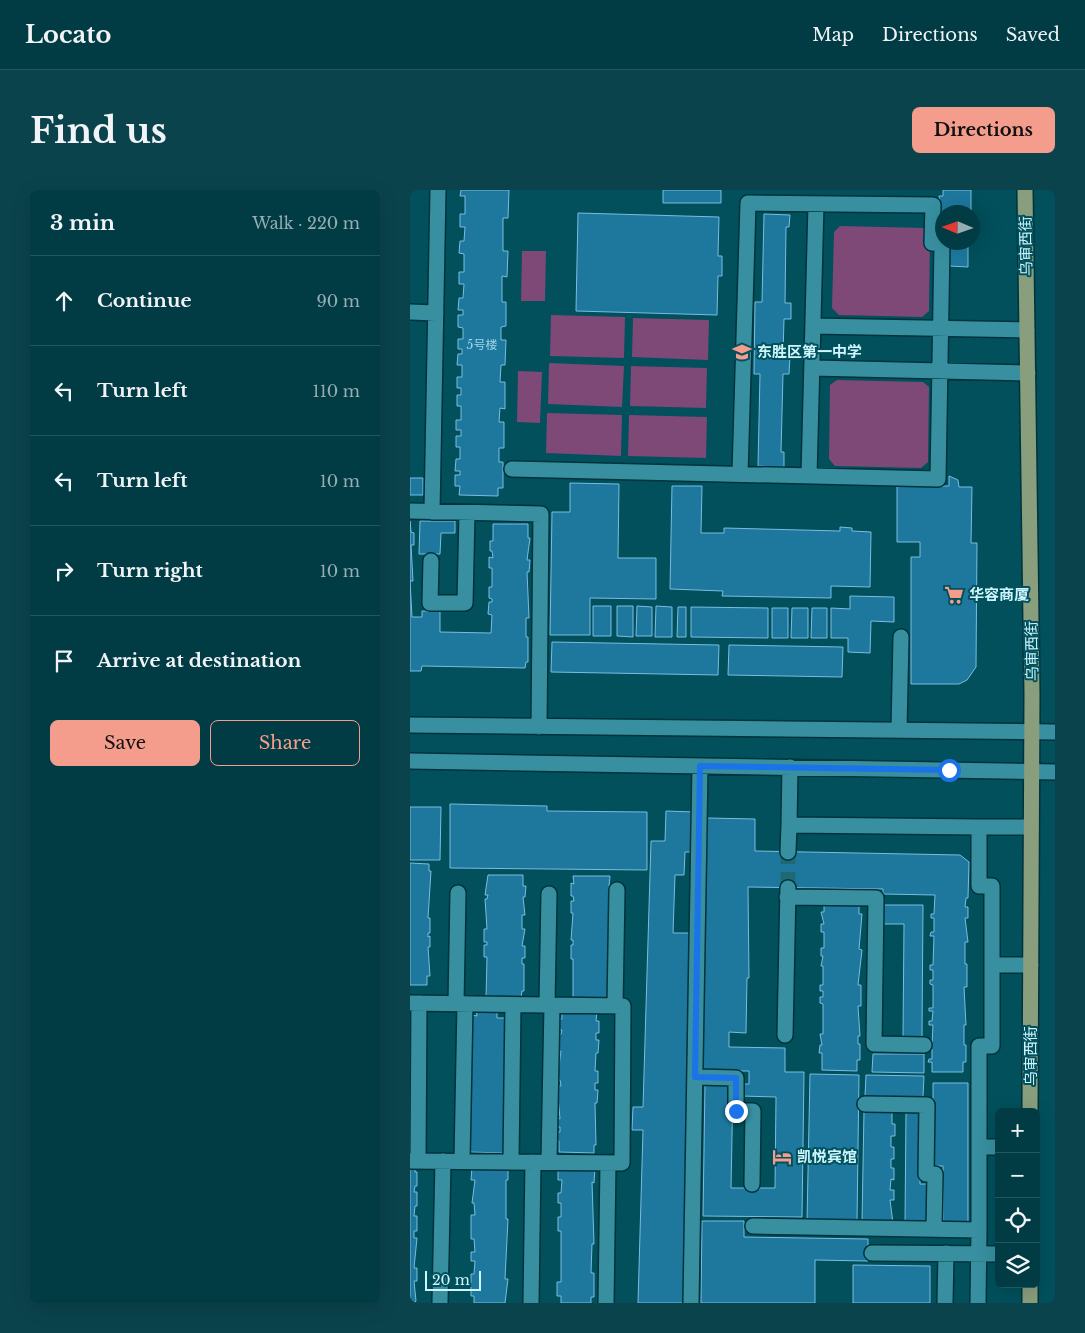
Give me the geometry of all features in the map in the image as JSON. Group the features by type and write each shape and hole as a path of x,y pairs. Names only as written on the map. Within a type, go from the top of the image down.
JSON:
{"main road":[{"name":"乌审西街","path":"1025,190 1031,731 1030,1108"},
{"path":"1030,1288 1030,1303"}],"street":[{"path":"432,512 438,190"},
{"path":"512,469 938,479 942,244 932,243 933,205 748,203 740,474"},
{"path":"809,476 816,204"},
{"path":"410,312 436,313"},
{"path":"813,326 1027,330"},
{"path":"812,368 1028,373"},
{"path":"410,511 541,514 539,726"},
{"path":"431,561 430,603 465,603 467,513"},
{"path":"899,730 901,637"},
{"path":"410,725 1055,732"},
{"path":"410,761 1055,772"},
{"path":"691,1303 700,766"},
{"path":"788,852 790,767"},
{"path":"789,825 1031,827"},
{"path":"978,1303 979,1046 992,1046 992,886 979,886 979,827"},
{"path":"615,1006 617,890"},
{"path":"785,1035 787,892 876,898 874,1044 924,1045"},
{"path":"458,893 462,1161"},
{"path":"549,894 550,1162"},
{"path":"992,965 1031,965"},
{"path":"415,1003 615,1006 623,1006 622,1163 414,1161 415,1003"},
{"path":"511,1162 513,1005"},
{"path":"695,1077 736,1078 736,1111 753,1111 752,1184"},
{"path":"864,1104 927,1105 926,1174 935,1174 934,1229"},
{"path":"979,1147 995,1147"},
{"path":"440,1303 443,1161"},
{"path":"531,1303 533,1162"},
{"path":"606,1303 608,1163"},
{"path":"753,1226 979,1230"},
{"path":"872,1253 995,1254"},
{"path":"945,1303 946,1253"}],"shaded area":[{"path":"840,226 925,228 930,233 929,311 922,317 839,315 832,308 834,232"},
{"path":"522,251 546,251 545,301 521,301"},
{"path":"551,315 625,317 624,358 550,356"},
{"path":"633,318 709,320 708,360 632,357"},
{"path":"549,363 624,366 622,407 548,404"},
{"path":"631,366 707,368 706,408 630,406"},
{"path":"518,371 542,372 540,423 517,422"},
{"path":"837,380 923,382 929,387 928,462 921,468 835,466 829,459 830,385"},
{"path":"547,413 622,415 621,456 546,453"},
{"path":"629,415 707,417 706,458 628,456"}],"building":[{"path":"461,190 509,190 508,218 503,218 503,251 508,251 507,277 502,276 502,302 506,302 506,326 501,327 501,340 506,340 505,365 501,365 500,382 505,382 505,409 500,408 499,422 504,422 504,448 499,448 499,462 503,462 503,488 498,488 498,496 459,495 460,486 455,486 455,475 460,475 460,471 455,471 456,459 460,459 460,447 456,447 456,436 461,436 461,430 456,430 456,420 461,420 461,406 457,406 457,395 461,395 461,388 457,388 457,377 462,377 462,365 457,365 458,354 462,354 462,349 458,349 458,339 463,339 463,328 458,327 458,315 463,315 463,310 458,310 459,298 463,298 464,284 459,284 459,272 464,272 464,254 459,253 460,241 464,241 465,227 460,227 460,214 465,214 465,196 460,196"},
{"path":"663,190 721,190 721,203 663,203"},
{"path":"943,190 971,190 971,205 940,205 939,196 943,196"},
{"path":"578,213 719,217 718,256 722,256 722,276 718,276 717,315 576,311"},
{"path":"764,214 790,215 789,227 786,227 785,303 791,303 791,319 784,319 783,356 790,356 789,374 783,374 781,452 784,452 784,467 758,466 760,374 754,374 755,302 762,302"},
{"path":"949,250 968,250 968,267 949,266"},
{"path":"949,476 958,480 959,487 972,487 971,543 977,543 976,667 967,680 959,684 911,684 911,557 920,557 920,542 897,542 897,486 949,486"},
{"path":"410,478 423,478 423,495 410,495"},
{"path":"570,483 619,484 618,558 656,558 656,599 590,598 590,635 550,635 552,512 570,512"},
{"path":"672,486 702,486 701,533 724,533 724,528 840,531 840,527 852,528 852,531 871,532 870,587 831,586 831,598 722,596 723,591 670,589"},
{"path":"410,521 411,532 414,533 414,545 411,545 413,581 410,581"},
{"path":"420,521 455,521 455,533 441,533 440,554 419,554"},
{"path":"493,524 528,524 528,538 530,538 527,560 530,560 529,572 527,572 529,618 526,618 528,662 526,662 525,668 422,666 421,671 410,671 410,581 412,617 422,617 422,611 440,611 440,632 491,633 492,615 488,614 489,602 492,602 492,599 489,598 489,587 492,587 492,568 489,568 489,557 493,558 492,551 490,551 490,541 493,541"},
{"path":"850,596 894,597 894,622 871,621 870,653 848,652 848,638 831,638 831,608 850,609"},
{"path":"593,606 611,606 611,636 593,636"},
{"path":"617,606 633,606 633,637 617,636"},
{"path":"637,606 652,607 652,636 636,636"},
{"path":"656,606 672,607 672,637 655,637"},
{"path":"678,607 686,607 686,637 677,637"},
{"path":"691,607 768,608 768,638 691,637"},
{"path":"772,608 788,608 788,638 772,638"},
{"path":"792,608 808,608 808,638 791,638"},
{"path":"812,608 827,608 827,638 811,638"},
{"path":"552,642 719,645 718,675 551,672"},
{"path":"729,645 843,647 842,677 728,675"},
{"path":"450,804 547,806 547,811 647,812 647,870 450,868"},
{"path":"410,807 441,807 440,860 410,860"},
{"path":"666,811 694,812 692,852 685,852 684,875 675,875 673,933 695,933 685,1303 638,1303 643,1130 632,1130 633,1107 643,1107 651,841 665,841"},
{"path":"707,818 755,819 755,851 960,855 969,862 968,898 966,898 965,907 968,907 968,918 965,918 968,942 965,942 967,987 964,987 966,1025 964,1025 964,1045 966,1045 966,1062 963,1062 963,1072 932,1072 932,1062 928,1062 929,1059 932,1059 932,1049 929,1046 932,1045 933,1025 929,1025 929,1021 932,1021 933,1011 929,1011 929,1008 933,1008 933,985 930,984 930,980 933,980 933,970 930,970 930,965 933,965 934,936 930,936 931,932 934,932 934,918 931,918 931,914 934,914 935,895 883,894 883,889 748,887 749,978 747,978 746,1033 729,1032 729,1047 785,1048 785,1072 804,1072 802,1217 703,1216 705,1083 733,1084 731,1188 775,1188 776,1097 741,1096 741,1084 749,1084 749,1071 702,1071"},
{"path":"410,863 429,864 429,871 431,871 428,918 430,918 430,933 428,933 428,937 430,936 430,947 428,947 430,976 427,976 427,985 410,985"},
{"path":"488,875 523,875 523,886 526,886 525,897 523,897 525,915 522,915 522,929 525,929 522,946 525,946 525,958 522,958 522,964 524,964 524,991 522,991 521,998 486,998 487,957 484,957 484,945 487,945 487,942 484,942 484,929 487,929 485,899 487,899 488,895 485,895"},
{"path":"573,876 610,876 609,886 612,886 609,999 573,999 571,945 573,945 573,940 571,940 573,913 571,913 571,901 574,901 573,896 571,896 571,883 574,884"},
{"path":"824,902 859,903 859,914 862,914 859,949 862,950 858,985 861,985 861,1006 858,1006 860,1060 857,1060 857,1071 822,1070 822,1053 819,1053 820,1045 822,1045 820,1034 823,1034 823,1004 820,1003 820,997 823,997 823,991 820,991 820,985 823,985 823,966 821,966 823,956 821,956 821,948 824,948 824,932 821,932 821,924 824,924 821,912 824,912"},
{"path":"879,905 923,905 922,1037 903,1037 904,924 879,924"},
{"path":"476,1010 497,1011 497,1018 506,1018 504,1153 469,1152 472,1015 477,1016"},
{"path":"562,1011 597,1012 596,1021 599,1021 599,1033 596,1033 596,1040 599,1040 595,1071 598,1071 598,1083 595,1083 595,1090 598,1090 597,1103 595,1103 596,1145 594,1145 594,1153 559,1152 559,1141 556,1140 556,1132 560,1132 560,1127 557,1127 557,1118 560,1119 557,1086 561,1086 560,1080 557,1080 561,1051 558,1052 558,1034 561,1034 562,1030 558,1030 559,1019 562,1019"},
{"path":"873,1054 924,1054 924,1073 872,1072"},
{"path":"810,1074 859,1075 857,1222 807,1221"},
{"path":"866,1075 924,1076 923,1097 865,1096"},
{"path":"933,1083 968,1083 968,1226 943,1226 943,1166 933,1166"},
{"path":"864,1111 892,1111 892,1124 895,1124 895,1136 891,1136 891,1147 894,1147 894,1159 891,1159 891,1168 894,1168 894,1180 891,1179 890,1190 894,1190 894,1200 890,1200 893,1223 862,1222"},
{"path":"906,1111 920,1111 920,1184 930,1184 930,1222 905,1222"},
{"path":"410,1165 415,1165 415,1172 417,1172 417,1186 415,1186 414,1192 417,1192 417,1206 415,1206 414,1216 417,1216 417,1231 414,1231 414,1238 417,1238 414,1268 417,1268 417,1281 414,1281 416,1301 414,1303 410,1303"},
{"path":"472,1167 508,1167 508,1180 506,1180 506,1219 508,1219 505,1279 508,1279 505,1303 474,1303 474,1296 471,1296 471,1274 474,1274 475,1261 471,1261 471,1252 475,1252 474,1239 471,1239 471,1215 475,1215 474,1203 472,1203 475,1180 471,1180"},
{"path":"558,1168 595,1168 594,1183 592,1182 594,1244 592,1244 591,1273 594,1273 594,1297 591,1297 591,1303 561,1303 561,1296 557,1296 557,1282 561,1282 561,1231 558,1231 558,1217 561,1217 561,1203 558,1203 558,1193 561,1193 562,1180 558,1180"},
{"path":"702,1221 744,1221 744,1237 868,1239 868,1261 815,1260 815,1303 701,1303"},
{"path":"853,1265 930,1266 930,1303 853,1303"}],"tunnel":[{"path":"788,852 788,887"}],"place":[{"name":"东胜区第一中学","path":"742,352"},
{"name":"华容商厦","path":"954,595"},
{"name":"凯悦宾馆","path":"782,1157"}],"route":[{"path":"736,1111 736,1078 695,1077 700,766 949,770"}]}
